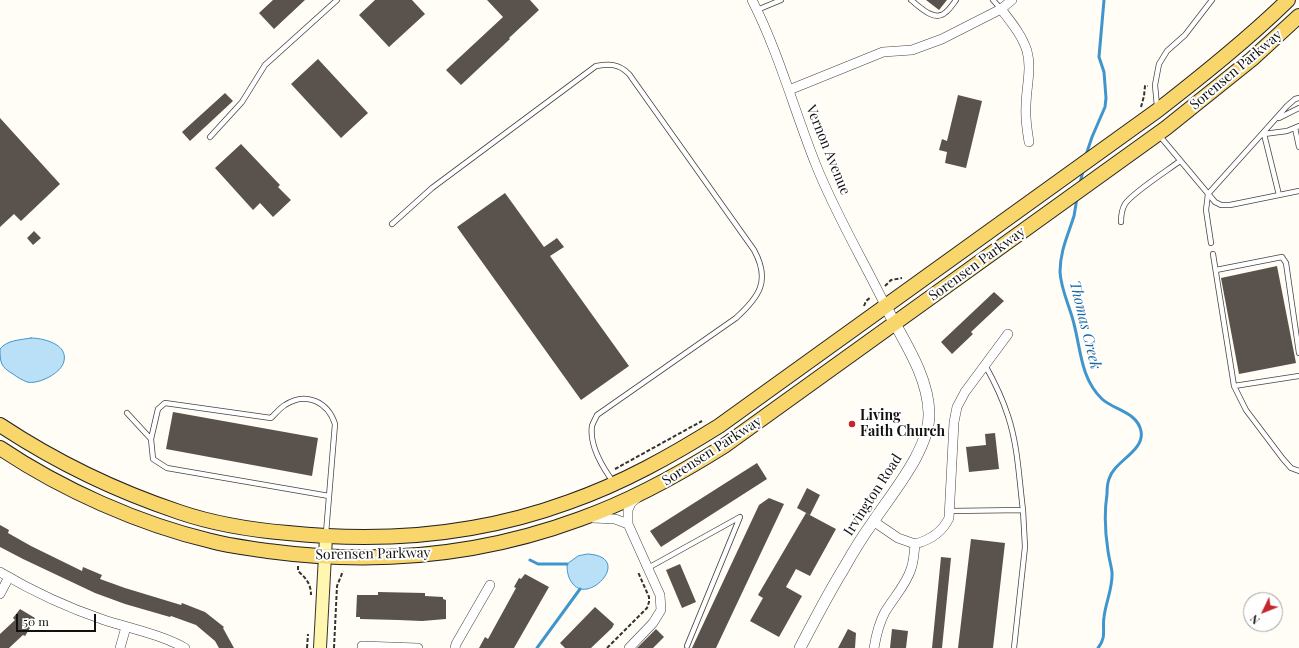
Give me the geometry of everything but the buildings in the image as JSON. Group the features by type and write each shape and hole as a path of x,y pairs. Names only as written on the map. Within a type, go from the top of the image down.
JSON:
{"main road":[{"name":"Sorensen Parkway","path":"0,425 37,448 122,491 180,513 236,526 272,532 326,537 363,538 407,536 472,528 546,510 615,484 654,465 719,426 1158,110 1244,41 1288,0"},
{"name":"Sorensen Parkway","path":"0,448 66,486 116,509 178,532 212,542 325,557 396,557 457,551 527,536 580,519 643,492 682,472 724,446 1158,134 1231,77 1298,17"},
{"path":"320,648 326,537"}],"street":[{"name":"Vernon Avenue","path":"752,0 758,10 789,90 802,131 817,167 886,307"},
{"path":"789,90 882,52 912,50 942,39 1001,9 1012,0"},
{"path":"1001,9 1019,33 1027,51 1029,74 1026,105 1026,127 1029,142"},
{"name":"Irvington Road","path":"800,648 830,590 873,521 907,472 921,448 927,433 929,420 926,393 921,377 914,360 886,307"},
{"path":"873,521 898,538 915,544 926,541 937,534 946,524 950,511 954,422 957,407 964,392 1008,334"},
{"path":"629,648 653,623 661,610 660,595 628,524 628,510 631,503 643,492"},
{"path":"580,519 608,518 623,521 628,524"},
{"path":"874,648 877,633 886,612 911,570 914,560 915,544"},
{"path":"0,572 34,591 83,612 162,638 185,648"},
{"path":"0,594 9,578"},
{"path":"455,648 490,585"},
{"path":"120,648 126,627"},
{"path":"362,646 418,648"}],"lane":[{"path":"210,136 242,102 265,65 336,0"},
{"path":"758,10 781,0"},
{"path":"911,0 933,16 940,16 946,13 956,0"},
{"path":"993,0 1001,9"},
{"path":"1158,110 1155,85 1159,64 1167,51 1185,35 1212,0"},
{"path":"392,224 432,188 596,66 609,64 615,65 624,69 629,74 754,250 761,262 762,280 758,293 751,304 736,318 597,414 592,425 596,452 607,473 615,484"},
{"path":"1211,243 1206,210 1208,194 1264,134 1287,106 1295,99 1299,98"},
{"path":"1275,120 1299,108"},
{"path":"1264,134 1287,132 1297,127 1299,147"},
{"path":"1158,134 1215,202 1221,205 1230,205 1299,191"},
{"path":"1264,134 1279,195"},
{"path":"1121,222 1121,214 1125,203 1135,194 1180,162"},
{"path":"1213,254 1234,386 1246,410 1283,459 1291,468 1299,471"},
{"path":"1216,270 1282,257 1286,263 1299,353"},
{"path":"985,365 1000,393 1008,416 1016,448 1025,547 1014,648"},
{"path":"1234,386 1299,376"},
{"path":"326,537 335,424 332,415 323,405 311,399 298,399 285,405 271,418 165,403 158,409 151,439 153,459 167,468 329,496"},
{"path":"127,413 151,439"},
{"path":"950,511 1022,510"},
{"path":"648,568 740,517 687,646"}],"path":[{"path":"863,308 866,301"},
{"path":"620,466 707,418"},
{"path":"607,648 647,608 649,597 636,566"},
{"path":"298,571 308,582 311,588 310,596"},
{"path":"334,648 337,586 343,571"},
{"path":"307,648 308,633"}],"water":[{"path":"31,338 42,339 54,343 62,350 64,355 64,361 59,370 49,377 37,382 27,382 6,369 2,364 0,354 0,349 6,344"},
{"path":"588,554 601,557 607,563 608,570 604,578 597,585 589,589 580,589 573,584 570,579 567,564 578,556"}],"waterway":[{"name":"Thomas Creek","path":"1086,155 1105,107 1106,98 1104,72 1099,57 1104,0"},
{"name":"Thomas Creek","path":"1080,183 1083,171"},
{"name":"Thomas Creek","path":"1077,198 1074,216 1063,250 1060,272 1062,285 1074,324 1083,364 1086,374 1095,391 1107,403 1130,415 1139,425 1141,431 1141,438 1138,444 1112,473 1108,483 1105,523 1112,578 1104,617 1103,637 1098,648"},
{"path":"530,560 538,564 567,564"},
{"path":"537,648 580,589"}],"place":[{"name":"Living Faith Church","path":"852,424"}]}
